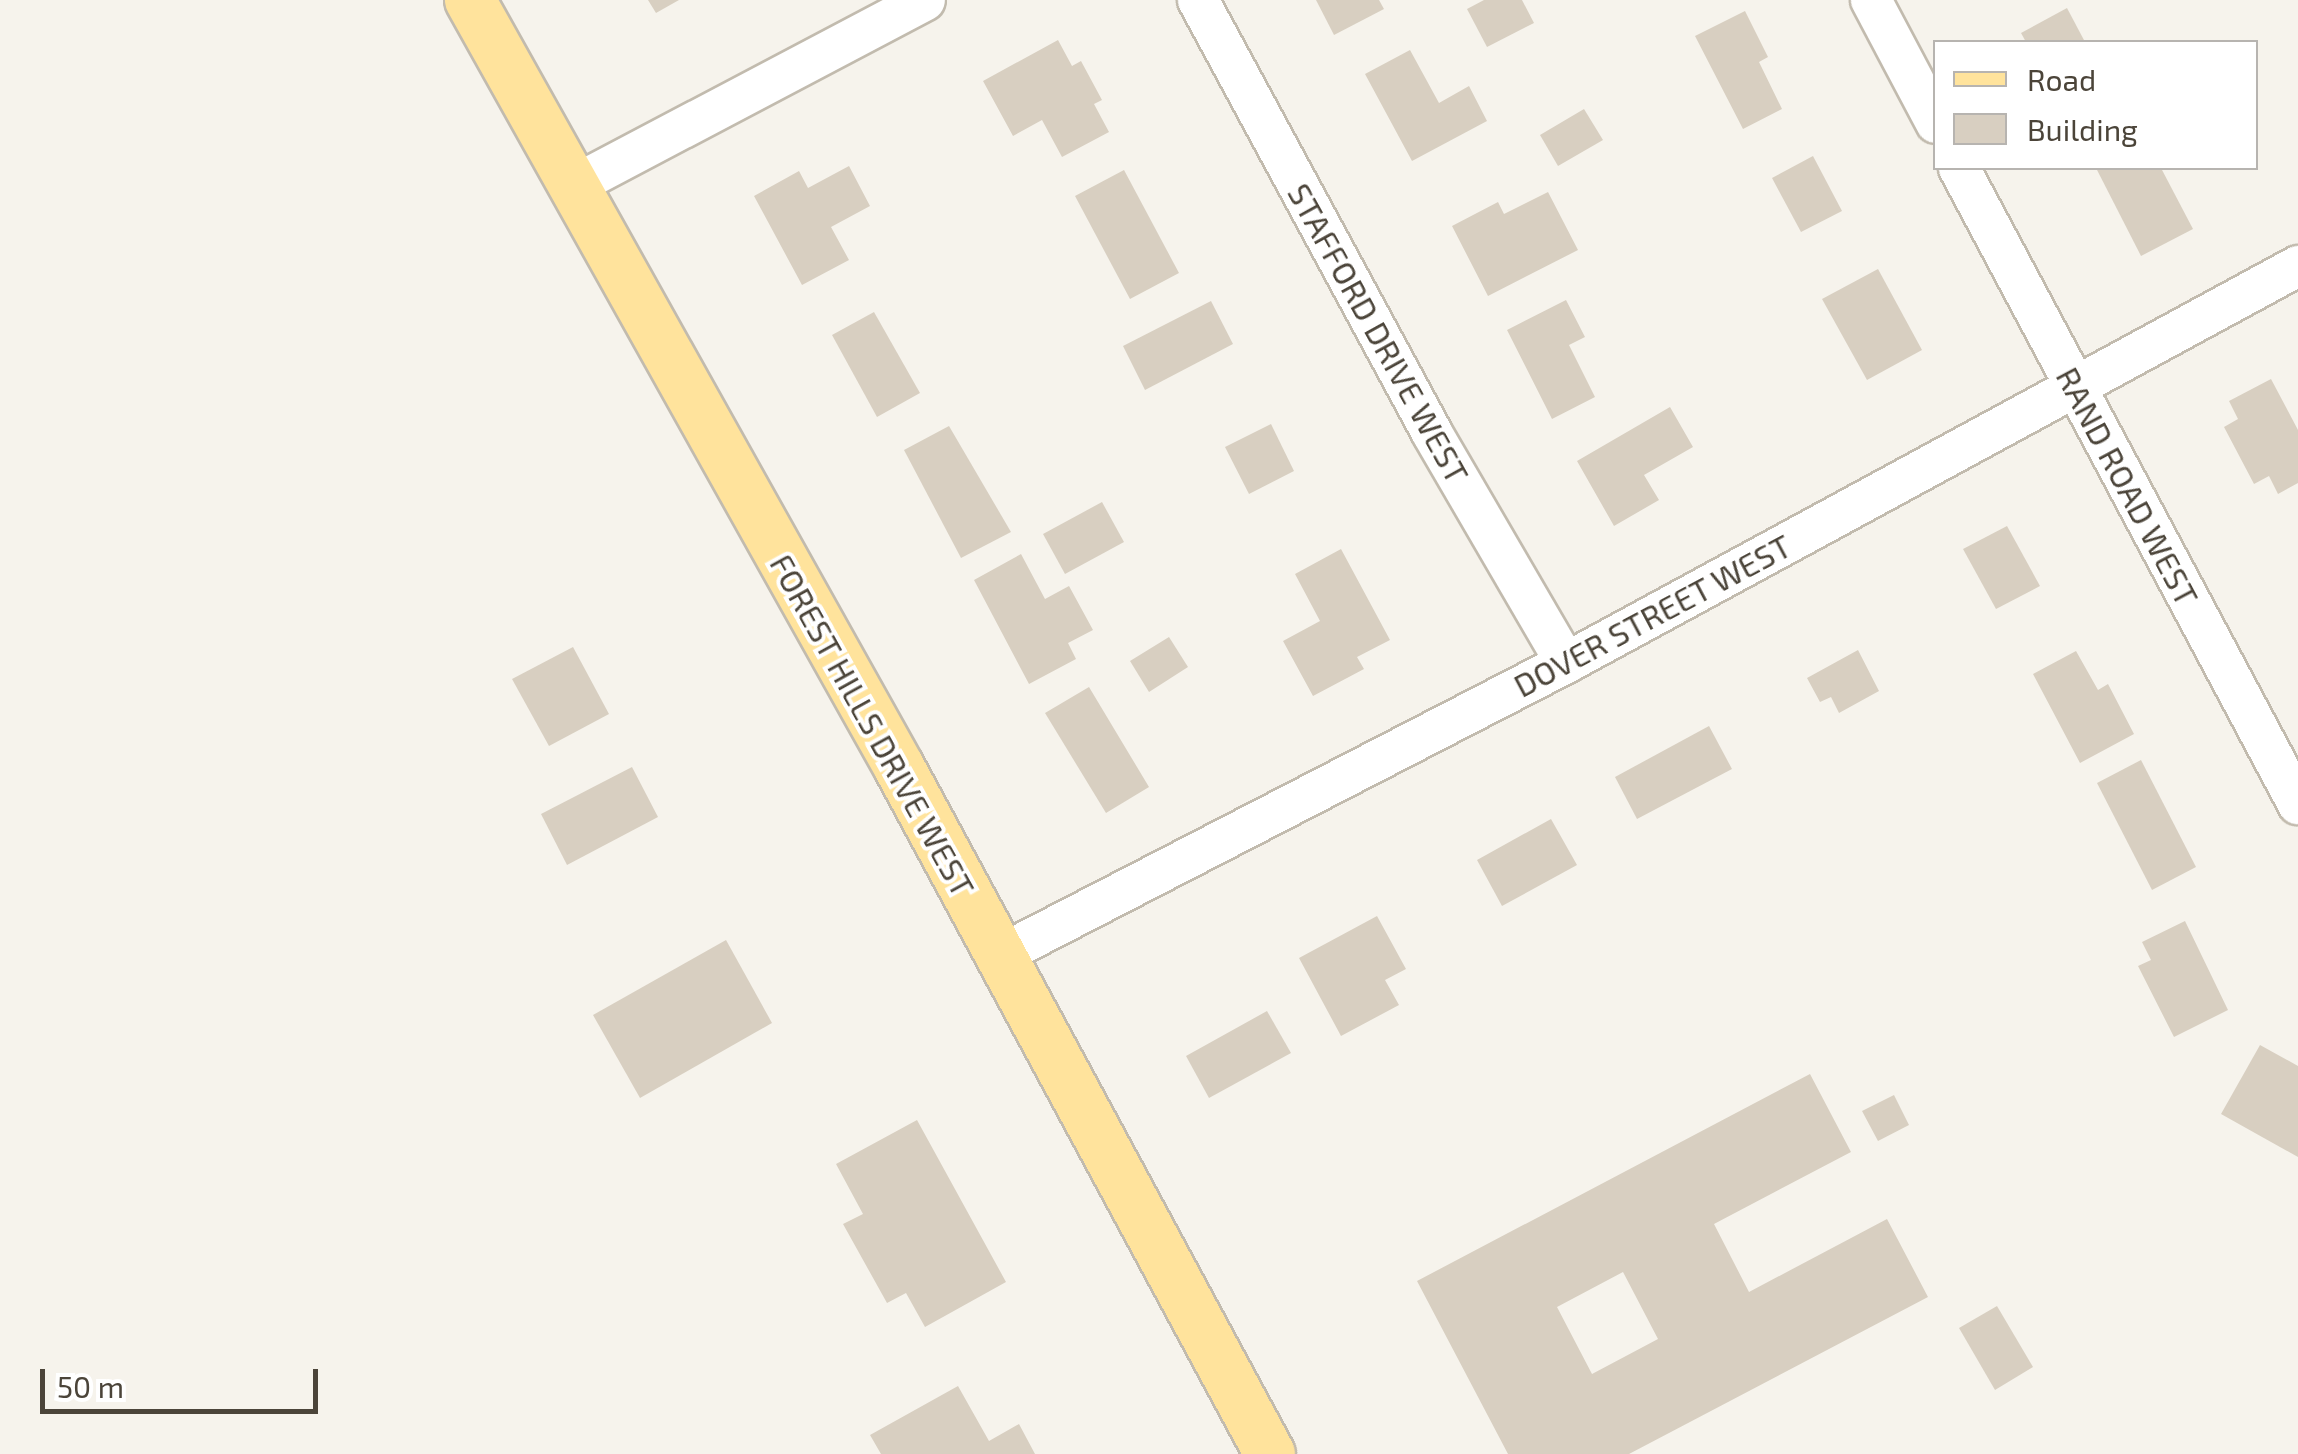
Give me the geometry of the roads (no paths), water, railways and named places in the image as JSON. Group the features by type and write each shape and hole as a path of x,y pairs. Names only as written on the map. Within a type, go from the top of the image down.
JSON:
{"main road":[{"name":"FOREST HILLS DRIVE WEST","path":"470,0 570,187 1002,954 1270,1454"}],"street":[{"path":"570,187 925,0"},
{"name":"STAFFORD DRIVE WEST","path":"1198,0 1432,433 1566,663"},
{"path":"1871,0 1933,117"},
{"name":"RAND ROAD WEST","path":"1960,170 2298,804"},
{"name":"DOVER STREET WEST","path":"1002,954 1566,663 2298,266"}]}
